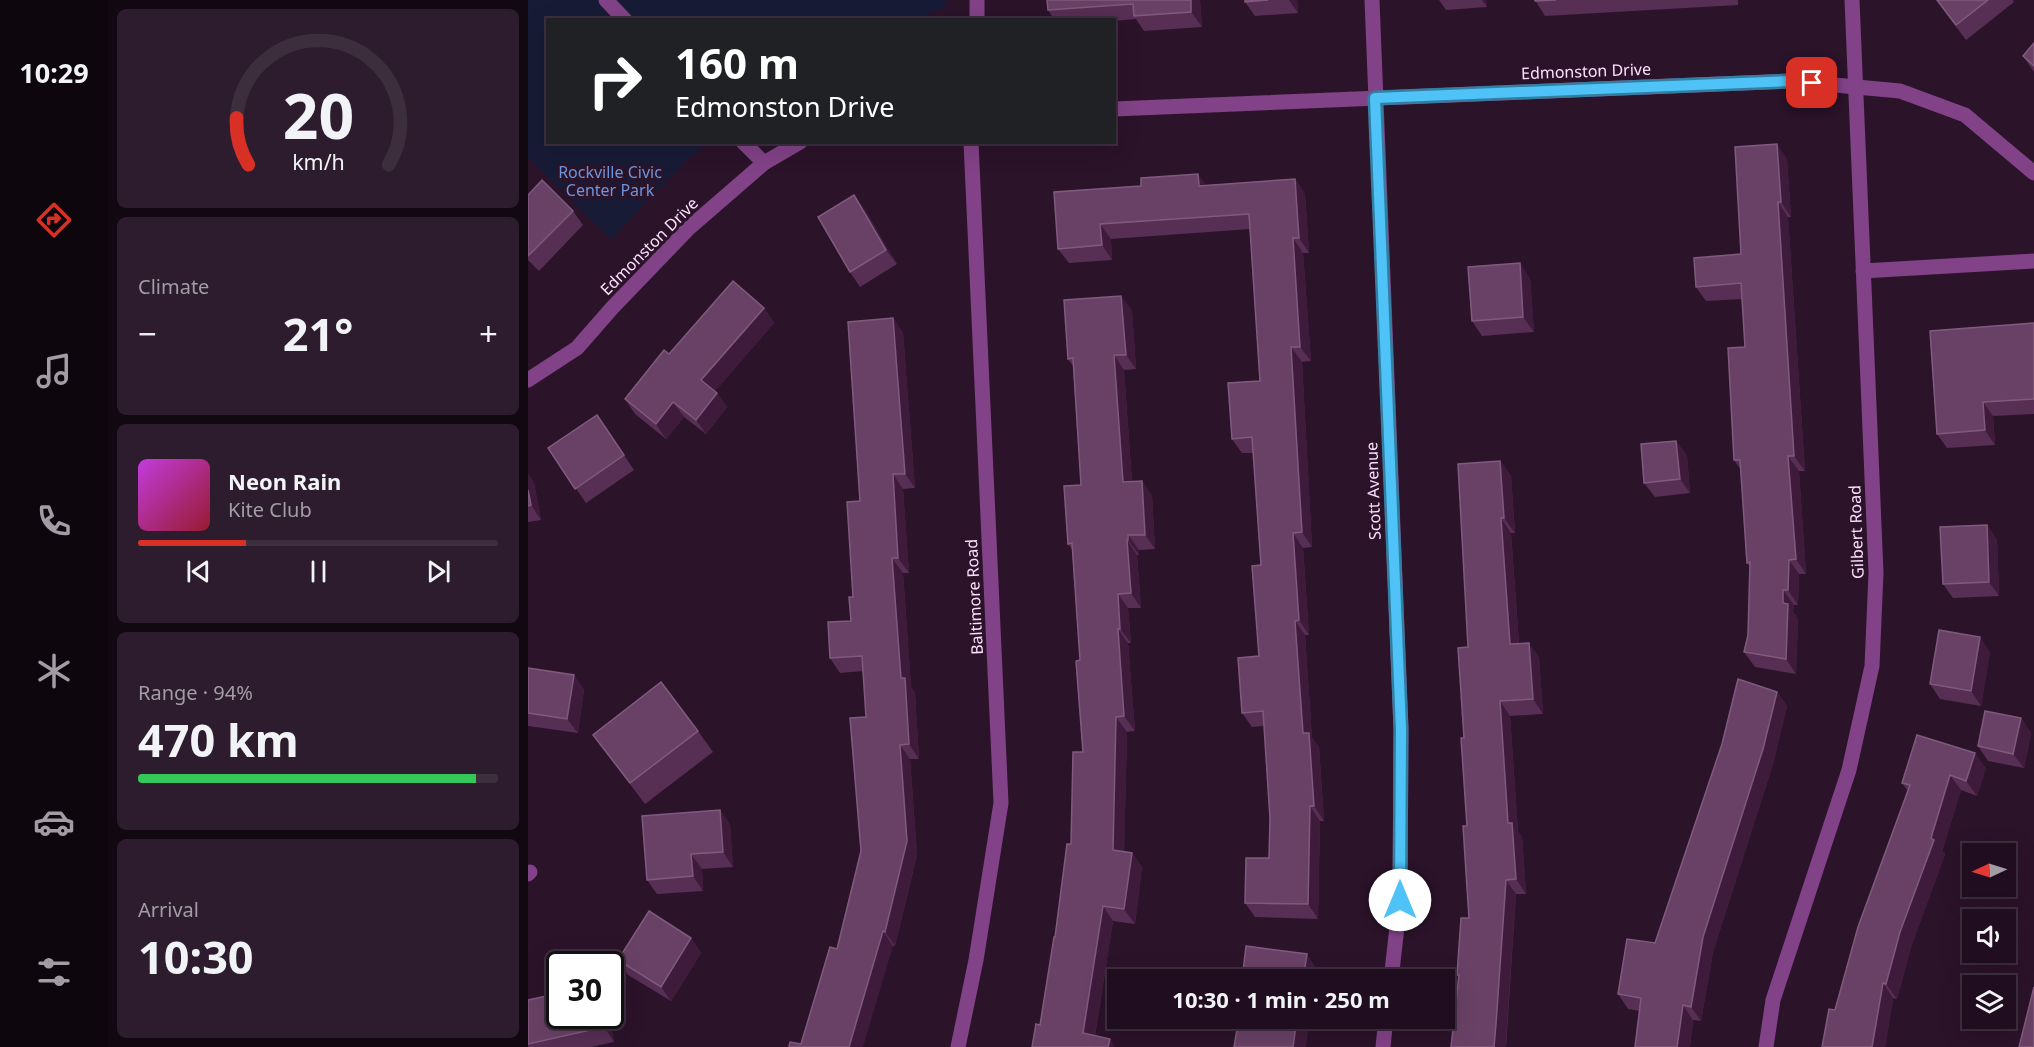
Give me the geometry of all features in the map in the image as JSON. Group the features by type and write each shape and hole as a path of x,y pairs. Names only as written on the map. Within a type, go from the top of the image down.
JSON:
{"street":[{"path":"606,0 623,18"},
{"path":"977,0 977,18"},
{"name":"Scott Avenue","path":"1372,0 1401,729 1400,900 1392,969"},
{"name":"Gilbert Road","path":"1766,1047 1773,1000 1850,770 1872,666 1876,573 1852,0"},
{"name":"Edmonston Drive","path":"1116,109 1791,81 1900,91 1965,116 2034,173"},
{"path":"745,144 764,163"},
{"name":"Edmonston Drive","path":"528,380 578,348 612,308 689,228 764,163 797,144"},
{"name":"Baltimore Road","path":"958,1047 976,960 1001,803 971,144"},
{"path":"1863,271 2034,261"},
{"path":"1383,1047 1385,1029"}],"green space":[{"name":"Rockville Civic Center Park","path":"528,0 946,0 946,7 928,13 929,18 546,18 546,144 707,144 685,162 611,239 528,158"}],"building":[{"path":"1047,0 1191,0 1191,12 1134,16 1133,4 1048,10"},
{"path":"1245,0 1268,0 1245,2"},
{"path":"1937,0 1988,0 1956,25"},
{"path":"2034,43 2034,66 2023,56"},
{"path":"1777,144 1781,202 1778,202 1794,456 1788,456 1796,559 1789,560 1788,590 1783,590 1783,603 1788,604 1786,659 1744,652 1748,635 1750,562 1747,563 1740,460 1734,460 1728,348 1745,347 1741,283 1696,287 1694,258 1741,254 1735,147"},
{"path":"1198,174 1199,186 1295,179 1299,238 1293,238 1300,347 1291,347 1302,532 1293,533 1299,620 1295,621 1303,733 1309,733 1314,806 1310,806 1308,904 1245,903 1246,858 1269,858 1270,818 1263,711 1242,713 1238,658 1259,656 1252,566 1261,565 1252,437 1232,439 1228,383 1260,381 1249,214 1100,224 1102,245 1058,249 1054,192 1141,186 1141,178"},
{"path":"542,180 573,211 528,256 528,195"},
{"path":"854,195 886,250 850,272 818,217"},
{"path":"1520,263 1523,317 1472,321 1468,267"},
{"path":"733,281 764,308 701,380 717,393 696,420 673,402 656,424 625,399 664,350 669,354"},
{"path":"1121,296 1126,355 1114,355 1123,482 1142,481 1145,535 1128,535 1131,593 1118,594 1124,716 1116,717 1113,850 1132,853 1124,909 1103,906 1083,1033 1110,1039 1108,1047 1032,1047 1036,1024 1040,1025 1055,937 1067,844 1071,844 1073,752 1083,752 1076,661 1080,660 1072,543 1068,544 1064,486 1081,485 1073,358 1068,359 1064,300"},
{"path":"893,318 905,474 893,474 898,558 892,558 901,678 905,678 909,744 900,745 907,841 885,932 883,931 849,1047 789,1047 790,1042 801,1044 830,947 837,949 861,851 850,718 866,717 862,656 830,658 828,622 851,621 849,597 853,597 847,502 860,501 848,322"},
{"path":"2034,323 2034,399 1983,402 1985,430 1937,434 1930,331"},
{"path":"597,415 624,455 575,489 548,448"},
{"path":"1676,441 1680,479 1644,483 1641,444"},
{"path":"1500,461 1504,518 1501,518 1510,644 1529,643 1533,699 1500,701 1508,823 1512,823 1516,879 1506,880 1494,1047 1451,1047 1453,1029 1455,1029 1461,918 1469,918 1463,826 1467,826 1461,738 1464,738 1458,648 1468,647 1458,464"},
{"path":"528,490 531,505 528,506"},
{"path":"1987,525 1989,582 1943,584 1940,527"},
{"path":"1939,630 1980,637 1971,691 1930,684"},
{"path":"528,668 574,675 567,719 528,713"},
{"path":"1738,679 1777,692 1763,749 1703,937 1691,1007 1683,1005 1677,1047 1635,1047 1641,998 1618,994 1627,939 1655,943 1722,744"},
{"path":"661,682 698,731 630,783 593,735"},
{"path":"1985,711 2021,718 2013,754 1978,746"},
{"path":"1917,735 1975,753 1966,781 1950,775 1931,838 1934,840 1900,932 1886,984 1883,983 1872,1047 1822,1047 1829,1009 1835,1010 1858,927 1910,785 1902,783"},
{"path":"720,810 723,852 691,854 693,876 647,880 642,816"},
{"path":"649,911 691,938 661,987 624,964 624,951"},
{"path":"1246,946 1307,954 1305,969 1243,969"},
{"path":"2034,987 2034,1047 2019,1047"},
{"path":"546,996 546,1029 595,1029 528,1044 528,1000"},
{"path":"1237,1029 1295,1029 1293,1047 1234,1047"}],"route":[{"path":"1400,900 1401,729 1375,98 1791,81 1812,83"}]}
